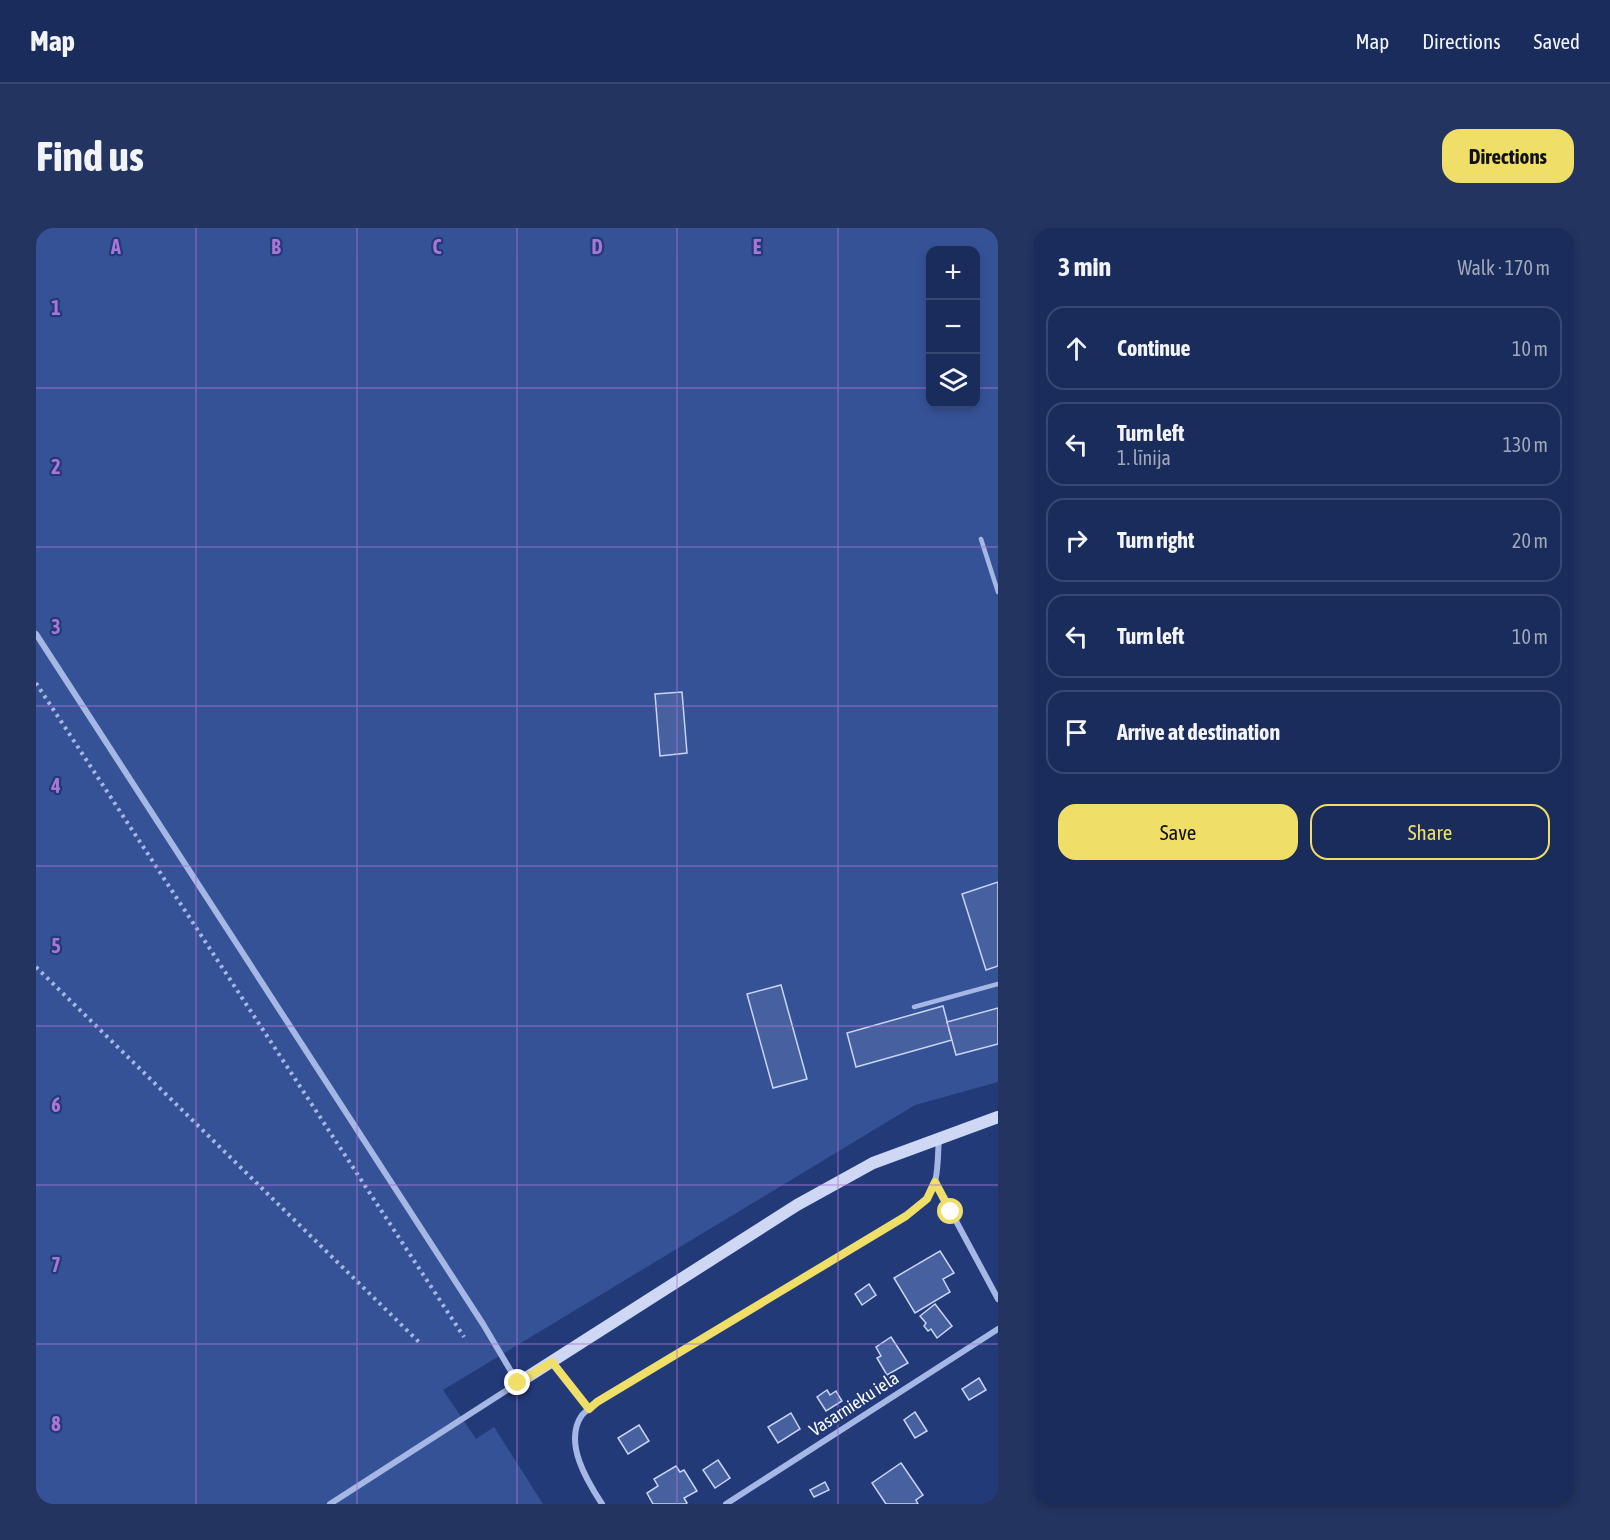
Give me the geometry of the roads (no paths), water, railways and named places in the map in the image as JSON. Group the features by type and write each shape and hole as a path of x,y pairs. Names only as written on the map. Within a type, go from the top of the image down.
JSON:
{"street":[{"path":"36,634 470,1304 518,1383"},
{"path":"330,1504 478,1407 797,1205 873,1163 998,1117"},
{"path":"602,1504 586,1481 577,1456 575,1433 582,1416 607,1396 906,1216 927,1199 935,1182 940,1138"},
{"path":"935,1182 998,1299"},
{"name":"Vasarnieku iela","path":"726,1504 998,1329"},
{"path":"552,1362 589,1409"}],"lane":[{"path":"981,539 998,592"},
{"path":"914,1007 998,984"}]}
